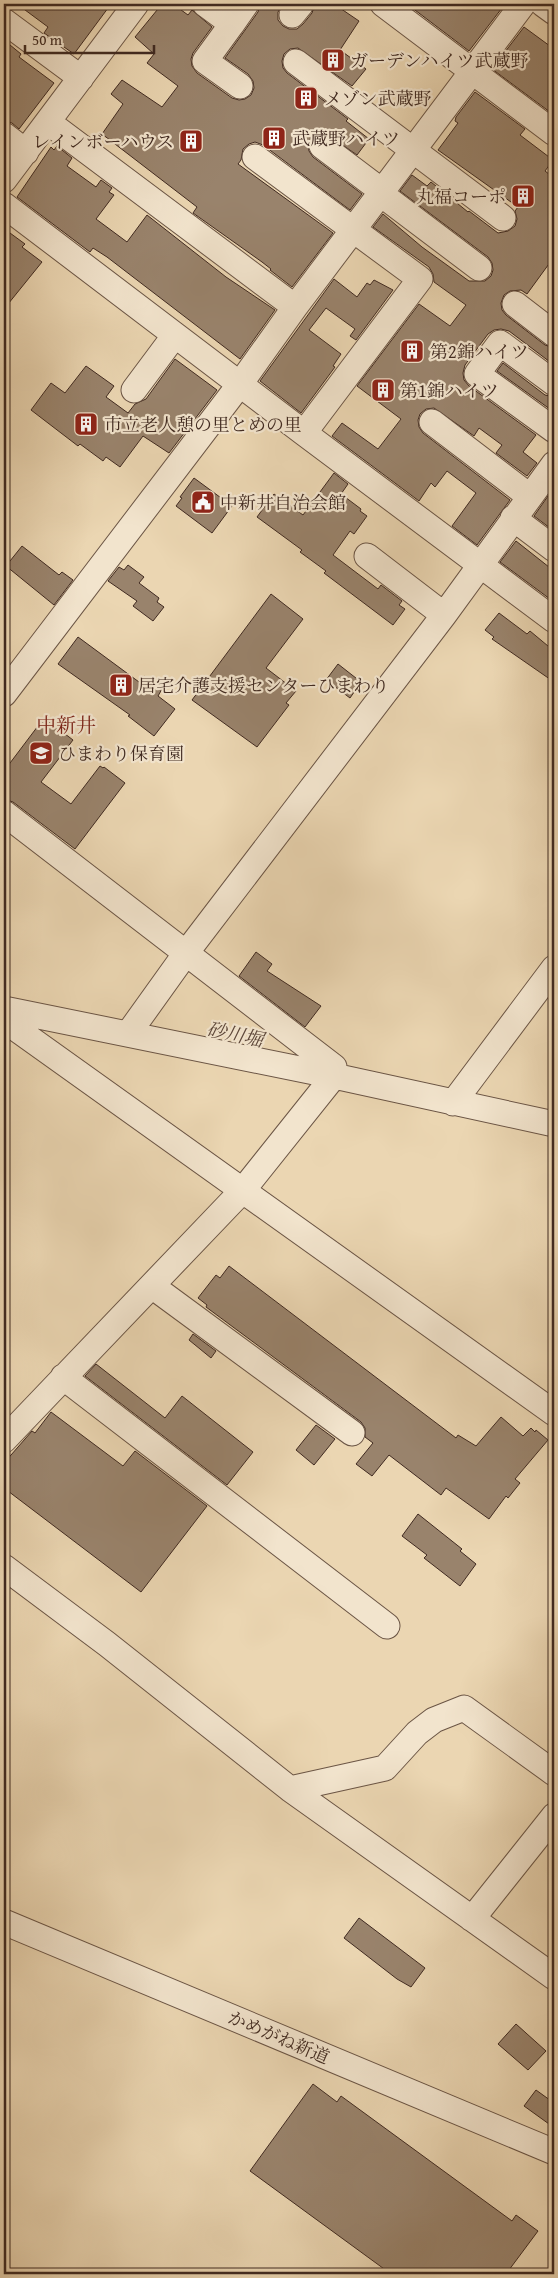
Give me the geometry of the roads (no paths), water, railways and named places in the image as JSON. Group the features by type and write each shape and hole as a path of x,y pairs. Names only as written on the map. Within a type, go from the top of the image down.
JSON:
{"street":[{"path":"4,180 134,4"},
{"path":"205,4 232,24"},
{"path":"240,86 205,62 246,4"},
{"path":"384,4 554,133"},
{"path":"4,694 240,384 295,307 523,4"},
{"path":"543,4 554,12"},
{"path":"4,21 81,78"},
{"path":"296,62 502,218"},
{"path":"48,122 295,307"},
{"path":"4,135 26,152"},
{"path":"322,146 479,268"},
{"path":"255,156 420,279 304,433"},
{"path":"4,205 554,620"},
{"path":"515,304 554,333"},
{"path":"134,390 175,335"},
{"path":"554,383 500,343 477,374 554,430"},
{"path":"432,422 529,496"},
{"path":"128,1034 186,953 444,615 554,464"},
{"path":"514,518 554,549"},
{"path":"366,556 444,615"},
{"path":"4,813 334,1067 334,1076 242,1190 4,1440"},
{"path":"453,1103 554,968"},
{"path":"4,1008 334,1076 554,1124"},
{"path":"4,1020 554,1414"},
{"path":"152,1286 352,1433"},
{"path":"63,1377 387,1626"},
{"path":"4,1567 107,1644 290,1789 554,1977"},
{"path":"290,1789 385,1768 417,1733 434,1720 464,1708 554,1773"},
{"path":"472,1919 554,1816"},
{"name":"かめがね新道","path":"4,1922 554,2152"}],"place":[{"name":"ガーデンハイツ武蔵野","path":"333,60"},
{"name":"メゾン武蔵野","path":"306,98"},
{"name":"武蔵野ハイツ","path":"274,138"},
{"name":"レインボーハウス","path":"191,141"},
{"name":"丸福コーポ","path":"523,196"},
{"name":"第2錦ハイツ","path":"412,351"},
{"name":"第1錦ハイツ","path":"383,390"},
{"name":"市立老人憩の里とめの里","path":"86,424"},
{"name":"中新井自治会館","path":"203,502"},
{"name":"居宅介護支援センターひまわり","path":"121,685"},
{"name":"ひまわり保育園","path":"41,753"}],"district":[{"name":"中新井","path":"66,724"}],"water label":[{"name":"砂川堀","path":"235,1034"}]}
